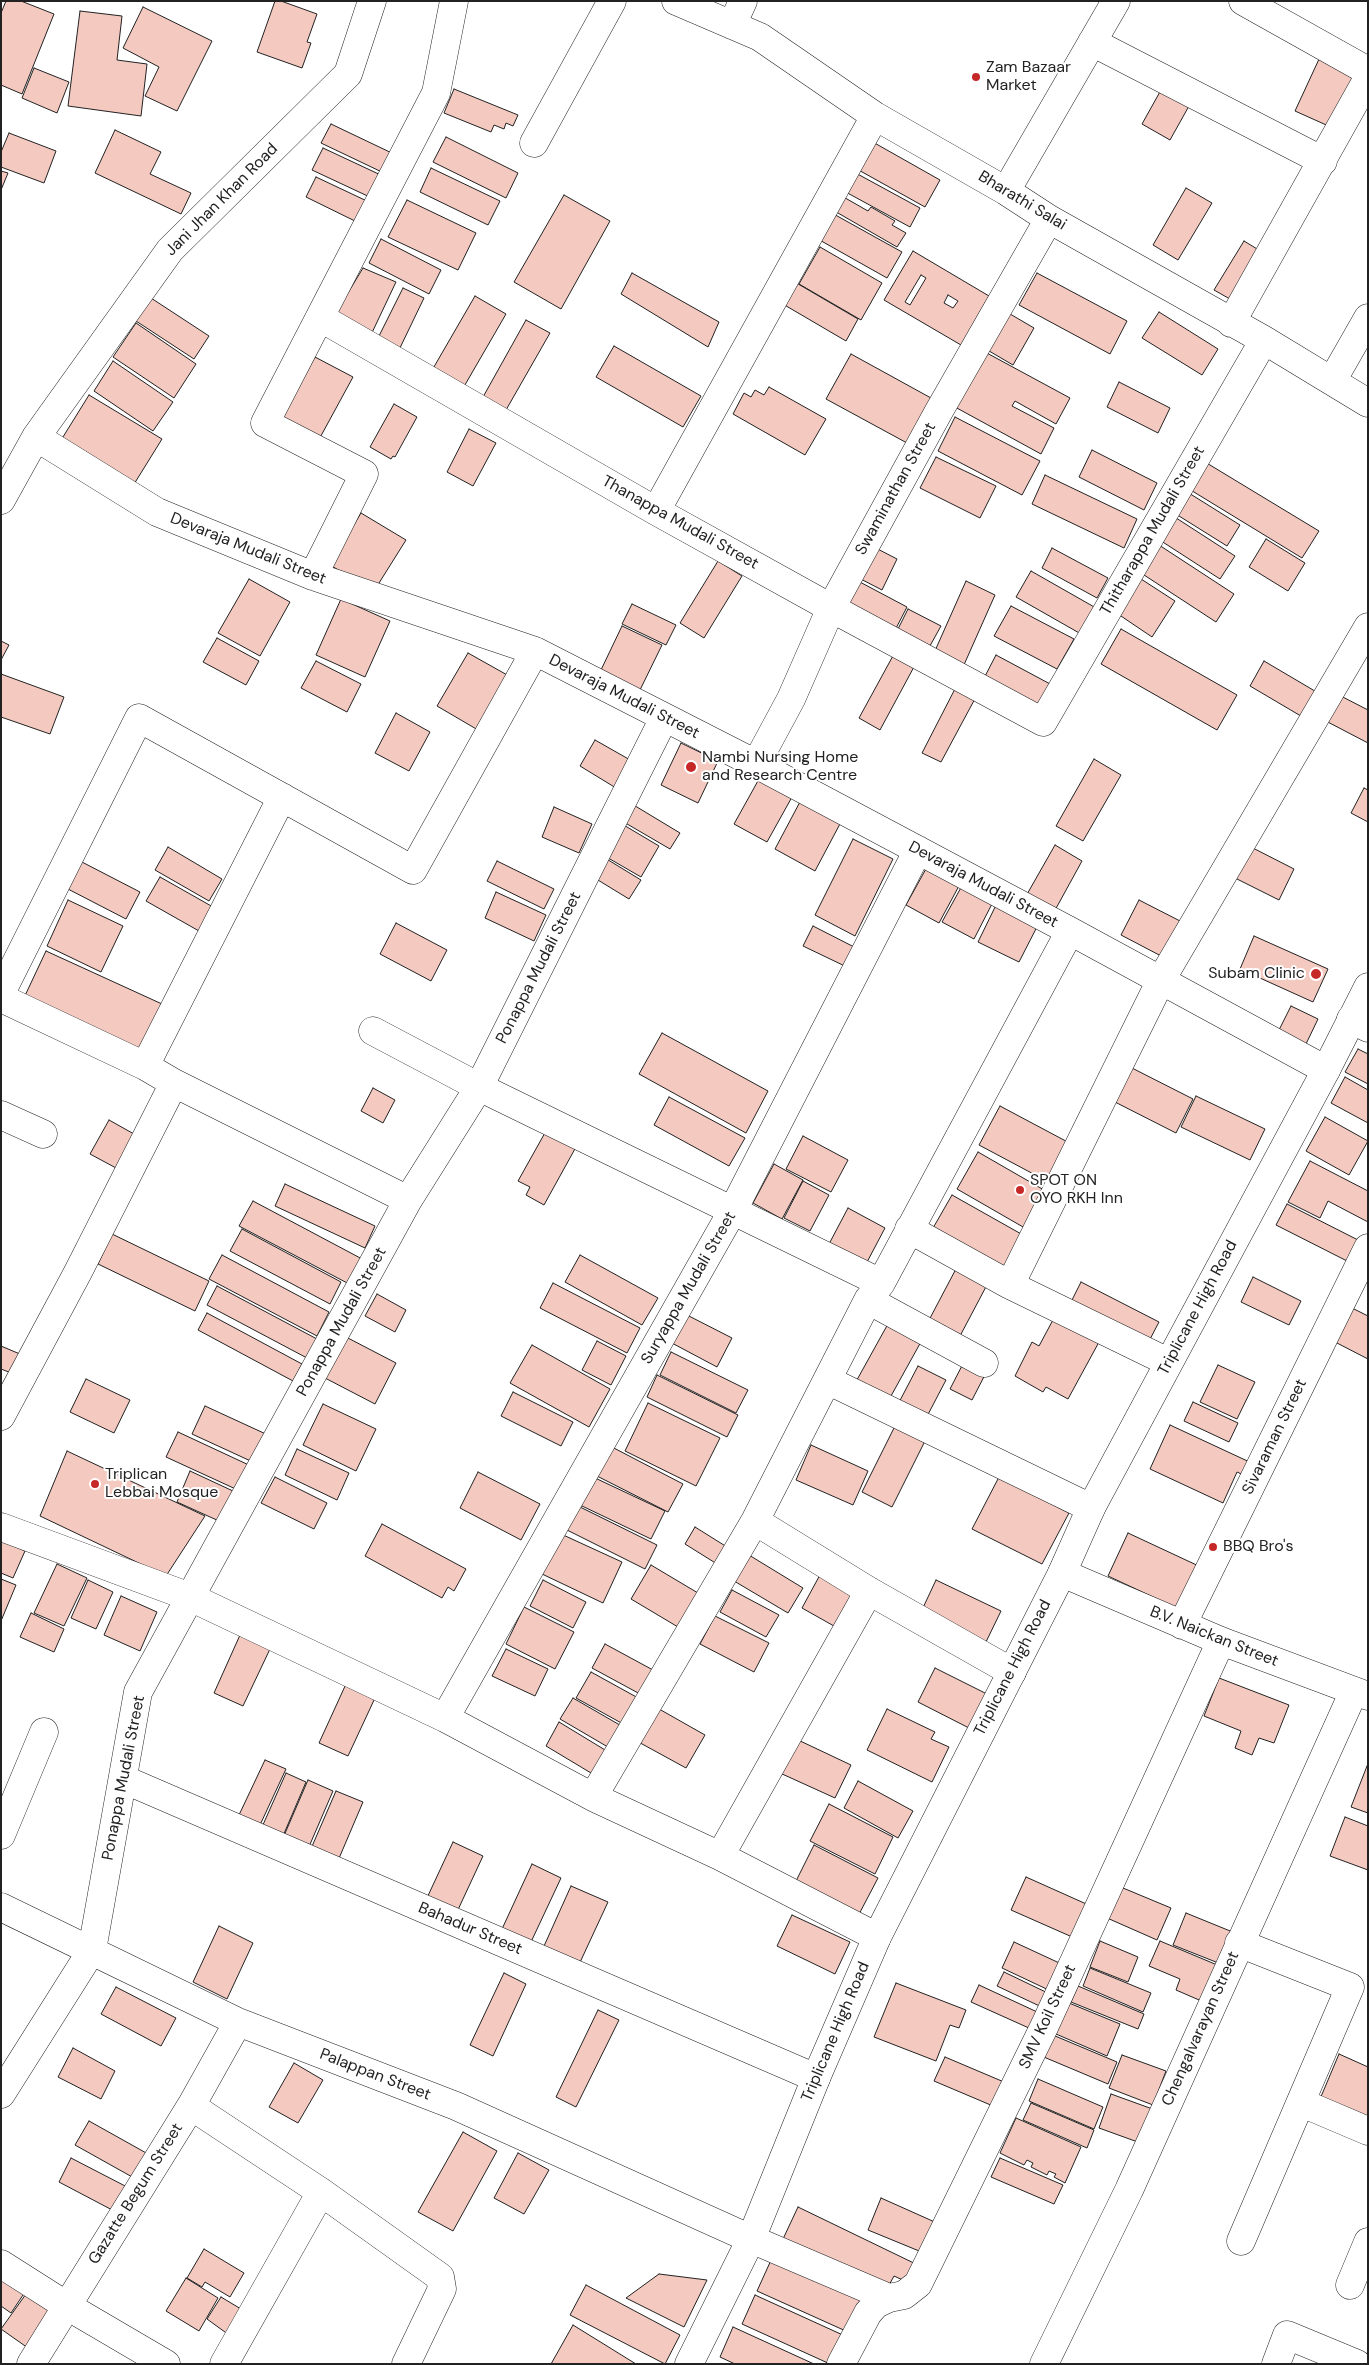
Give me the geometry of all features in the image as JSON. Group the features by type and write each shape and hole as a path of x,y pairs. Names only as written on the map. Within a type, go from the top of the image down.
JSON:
{"street":[{"name":"Jani Jhan Khan Road","path":"1,500 36,437 170,250 348,74 372,1"},
{"path":"312,576 364,474 265,423 321,318 436,92 454,1"},
{"path":"534,143 612,1"},
{"name":"Bharathi Salai","path":"676,1 738,13 760,37 875,116 1006,191 1049,219 1264,340 1368,403"},
{"path":"1006,191 1116,1"},
{"path":"1251,3 1368,70"},
{"path":"1092,42 1323,161"},
{"path":"1231,323 1368,78"},
{"path":"656,511 875,116"},
{"name":"Swaminathan Street","path":"756,764 791,699 831,608 939,411 1049,219"},
{"name":"Thanappa Mudali Street","path":"321,318 656,511 1043,722"},
{"path":"1332,380 1368,318"},
{"name":"Thitharappa Mudali Street","path":"1043,722 1264,340"},
{"name":"Devaraja Mudali Street","path":"36,437 157,512 312,576 535,651 756,764 1326,1070"},
{"path":"1010,1285 1161,980 1368,627"},
{"path":"1,993 139,718 413,870 535,651"},
{"name":"Ponappa Mudali Street","path":"92,1950 138,1692 408,1200 479,1087 664,718"},
{"path":"145,1066 282,797"},
{"name":"Suryappa Mudali Street","path":"445,1718 733,1210 918,850"},
{"path":"593,1797 755,1521 827,1380 1070,931"},
{"name":"Triplicane High Road","path":"689,2364 751,2239 816,2078 877,1936 1062,1573 1092,1508 1168,1362 1326,1070 1359,1024 1368,987"},
{"path":"1,998 145,1066 408,1200"},
{"path":"373,1031 479,1087 733,1210 874,1292 984,1363"},
{"path":"1,1416 78,1272 174,1082"},
{"path":"1,1115 43,1134"},
{"path":"909,1229 1010,1285 1168,1362"},
{"name":"Sivaraman Street","path":"1182,1625 1368,1248"},
{"path":"827,1380 1092,1508"},
{"path":"755,1521 869,1591 1012,1672"},
{"path":"1,1527 190,1597 445,1718 593,1797 720,1856 877,1936"},
{"name":"B.V. Naickan Street","path":"1062,1573 1220,1641 1361,1694"},
{"path":"720,1856 869,1591"},
{"name":"SMV Koil Street","path":"841,2364 868,2313 876,2304 889,2298 904,2295 918,2284 1045,2025 1220,1641"},
{"name":"Chengalvarayan Street","path":"1044,2364 1130,2190 1239,1943 1361,1694"},
{"path":"1,1835 44,1732"},
{"name":"Bahadur Street","path":"123,1779 816,2078"},
{"name":"Palappan Street","path":"1,1908 92,1950 238,2022 456,2106 751,2239 889,2298"},
{"path":"1239,1943 1350,1986 1302,2103 1241,2241"},
{"path":"1,2094 92,1950"},
{"name":"Gazatte Begum Street","path":"30,2364 191,2106 238,2022"},
{"path":"1302,2103 1368,2131"},
{"path":"191,2106 320,2192 440,2277 442,2289 440,2296 406,2364"},
{"path":"224,2364 320,2192"},
{"path":"1350,2285 1368,2242"},
{"path":"1,2264 67,2306 166,2364"},
{"path":"1276,2364 1287,2336 1357,2364"}],"building":[{"path":"6,1 21,1 54,14 22,94 1,85 1,13"},
{"path":"275,1 281,1 317,14 307,42 311,43 302,68 257,52"},
{"path":"143,7 212,41 177,111 145,96 159,67 123,48"},
{"path":"80,11 122,16 117,60 147,64 141,116 68,106"},
{"path":"1320,57 1358,75 1333,128 1295,111"},
{"path":"34,68 69,82 57,113 22,98"},
{"path":"1166,81 1194,97 1170,140 1142,124"},
{"path":"454,89 518,115 513,126 506,123 504,129 494,125 491,132 444,113"},
{"path":"331,124 396,155 386,174 321,143"},
{"path":"115,130 161,152 150,174 191,193 181,214 95,173"},
{"path":"9,133 56,151 44,183 1,167 1,152"},
{"path":"446,137 518,173 506,198 433,162"},
{"path":"871,141 940,180 925,207 855,168"},
{"path":"323,148 385,177 374,199 312,170"},
{"path":"431,168 500,201 488,225 420,192"},
{"path":"1,171 8,173 1,190"},
{"path":"852,171 920,208 910,227 842,190"},
{"path":"316,177 369,202 359,223 306,197"},
{"path":"1186,188 1212,203 1178,260 1153,245"},
{"path":"564,195 610,221 561,309 514,282"},
{"path":"840,195 868,211 871,207 895,221 892,225 906,233 897,247 831,209"},
{"path":"407,200 476,233 458,270 388,237"},
{"path":"830,212 902,252 887,278 816,238"},
{"path":"381,239 441,270 429,294 369,263"},
{"path":"1244,241 1267,255 1237,303 1214,290"},
{"path":"820,247 882,283 861,320 799,284"},
{"path":"913,251 989,296 961,345 884,300","holes":["921,275 926,278 910,305 905,302","948,295 958,301 953,308 944,303"]},
{"path":"363,268 396,282 369,339 334,316"},
{"path":"632,273 719,322 708,347 621,294"},
{"path":"1037,273 1127,321 1110,354 1019,305"},
{"path":"788,278 858,319 846,341 776,300"},
{"path":"403,288 424,298 398,352 376,342"},
{"path":"475,296 506,314 462,390 431,372"},
{"path":"151,298 209,336 194,359 136,321"},
{"path":"1005,311 1034,328 1013,365 984,348"},
{"path":"1159,312 1218,349 1202,375 1142,338"},
{"path":"526,320 550,333 506,410 483,397"},
{"path":"136,323 196,364 174,398 113,357"},
{"path":"614,346 701,396 683,427 596,377"},
{"path":"985,352 1070,398 1056,424 1015,401 1012,406 1054,428 1041,454 955,407"},
{"path":"851,354 931,398 907,443 826,399"},
{"path":"315,357 353,377 316,445 279,424"},
{"path":"113,361 173,402 153,431 94,391"},
{"path":"1119,382 1170,408 1158,433 1107,407"},
{"path":"769,387 826,419 805,455 733,414 744,393 751,397 755,390 764,395"},
{"path":"89,395 162,439 131,489 58,445"},
{"path":"394,404 417,417 395,457 393,456 391,459 370,447"},
{"path":"955,417 1040,461 1022,495 938,451"},
{"path":"469,429 496,443 473,486 447,472"},
{"path":"1092,450 1157,483 1144,510 1079,477"},
{"path":"936,457 996,486 980,518 920,488"},
{"path":"1205,462 1319,531 1302,558 1189,489"},
{"path":"1045,475 1137,519 1124,548 1032,504"},
{"path":"1184,490 1240,525 1227,546 1171,511"},
{"path":"361,513 406,540 374,591 330,565"},
{"path":"1170,514 1235,556 1220,579 1155,537"},
{"path":"1266,539 1305,563 1288,591 1249,567"},
{"path":"868,544 897,559 882,590 853,575"},
{"path":"1159,545 1234,594 1216,622 1141,573"},
{"path":"1052,548 1108,578 1097,598 1042,568"},
{"path":"718,561 742,576 704,638 680,623"},
{"path":"1031,571 1096,608 1081,634 1016,597"},
{"path":"249,579 290,602 260,656 218,633"},
{"path":"1141,579 1175,601 1152,637 1118,614"},
{"path":"858,581 907,607 892,636 843,611"},
{"path":"966,581 995,595 963,667 934,653"},
{"path":"341,599 390,621 365,677 316,655"},
{"path":"632,604 676,625 666,645 622,624"},
{"path":"1011,606 1074,639 1057,669 994,636"},
{"path":"908,609 941,626 926,653 895,635"},
{"path":"622,626 662,645 639,692 600,672"},
{"path":"1121,629 1237,695 1217,730 1101,664"},
{"path":"217,638 259,661 246,685 203,662"},
{"path":"1,641 9,645 1,660"},
{"path":"468,653 509,676 478,730 437,706"},
{"path":"894,654 915,665 880,730 859,718"},
{"path":"996,655 1052,685 1038,711 982,682"},
{"path":"316,661 361,684 347,712 301,688"},
{"path":"1264,661 1325,697 1311,722 1250,686"},
{"path":"1,674 64,697 50,734 1,717"},
{"path":"957,685 977,695 941,762 922,753"},
{"path":"1335,693 1368,710 1368,743 1322,719"},
{"path":"396,713 430,732 409,771 375,753"},
{"path":"595,740 632,761 616,788 580,766"},
{"path":"681,743 718,761 698,803 661,785"},
{"path":"1094,759 1121,775 1083,841 1056,826"},
{"path":"759,779 792,797 767,842 734,824"},
{"path":"1364,788 1368,790 1368,822 1351,813"},
{"path":"801,800 841,822 815,871 775,849"},
{"path":"632,804 680,833 670,849 622,821"},
{"path":"554,807 592,824 579,853 542,837"},
{"path":"622,824 659,846 641,877 603,855"},
{"path":"853,839 893,859 855,936 815,915"},
{"path":"1055,845 1082,861 1054,912 1026,896"},
{"path":"1247,845 1294,869 1279,900 1231,876"},
{"path":"168,847 222,879 209,901 155,870"},
{"path":"605,858 641,880 629,899 593,877"},
{"path":"80,861 140,892 126,919 66,888"},
{"path":"497,861 554,889 544,909 487,881"},
{"path":"927,867 960,884 939,923 906,905"},
{"path":"160,877 213,907 199,931 146,901"},
{"path":"963,884 994,900 974,939 942,922"},
{"path":"496,892 546,915 534,941 485,918"},
{"path":"68,900 123,926 101,972 47,946"},
{"path":"1139,900 1182,922 1163,957 1121,935"},
{"path":"998,901 1040,921 1019,962 978,942"},
{"path":"396,923 447,950 431,981 380,954"},
{"path":"813,926 860,950 851,969 803,946"},
{"path":"1254,936 1328,969 1313,1002 1240,969"},
{"path":"46,951 162,1004 139,1055 22,1002"},
{"path":"1291,1006 1318,1019 1305,1046 1278,1032"},
{"path":"662,1033 768,1091 746,1133 639,1074"},
{"path":"1358,1049 1368,1054 1368,1084 1345,1072"},
{"path":"1128,1066 1193,1099 1176,1133 1111,1100"},
{"path":"1345,1077 1368,1090 1368,1123 1331,1103"},
{"path":"373,1088 395,1100 383,1123 361,1111"},
{"path":"1196,1096 1265,1129 1250,1160 1181,1127"},
{"path":"669,1097 745,1138 729,1166 654,1125"},
{"path":"1000,1106 1077,1147 1056,1186 979,1145"},
{"path":"1325,1117 1368,1141 1349,1175 1306,1151"},
{"path":"109,1120 134,1134 116,1168 90,1154"},
{"path":"546,1131 576,1147 544,1205 526,1195 530,1187 518,1181"},
{"path":"803,1136 848,1160 831,1192 786,1169"},
{"path":"978,1152 1051,1194 1030,1231 957,1189"},
{"path":"1310,1161 1368,1191 1368,1222 1328,1201 1320,1218 1288,1202"},
{"path":"774,1164 803,1180 782,1219 753,1203"},
{"path":"803,1181 829,1195 810,1231 784,1218"},
{"path":"285,1184 375,1226 365,1248 275,1206"},
{"path":"952,1195 1023,1235 1001,1275 929,1235"},
{"path":"253,1201 364,1260 351,1285 239,1226"},
{"path":"1287,1204 1360,1241 1349,1262 1276,1225"},
{"path":"848,1208 885,1228 866,1264 829,1244"},
{"path":"242,1229 341,1282 330,1304 230,1251"},
{"path":"112,1234 209,1281 195,1311 98,1264"},
{"path":"222,1255 329,1312 317,1336 209,1279"},
{"path":"580,1255 658,1298 642,1325 565,1282"},
{"path":"957,1267 988,1283 960,1336 929,1320"},
{"path":"1253,1277 1301,1301 1289,1325 1241,1302"},
{"path":"1081,1282 1159,1322 1147,1345 1070,1304"},
{"path":"553,1283 640,1328 627,1353 540,1308"},
{"path":"217,1286 317,1339 307,1358 207,1305"},
{"path":"377,1294 406,1310 395,1332 365,1316"},
{"path":"1352,1308 1368,1316 1368,1359 1335,1342"},
{"path":"207,1313 302,1364 293,1381 198,1330"},
{"path":"685,1314 732,1338 717,1367 670,1342"},
{"path":"1054,1318 1099,1342 1068,1399 1046,1387 1043,1392 1015,1376 1032,1342 1039,1346"},
{"path":"889,1322 922,1340 886,1405 853,1387"},
{"path":"346,1337 396,1363 375,1404 325,1378"},
{"path":"597,1341 626,1356 611,1385 582,1370"},
{"path":"532,1345 610,1389 589,1427 510,1383"},
{"path":"1,1346 27,1357 19,1376 1,1369"},
{"path":"671,1352 748,1390 736,1413 660,1375"},
{"path":"967,1356 989,1367 972,1400 950,1389"},
{"path":"1218,1365 1255,1382 1237,1419 1200,1402"},
{"path":"918,1366 946,1380 923,1424 895,1410"},
{"path":"657,1375 738,1415 727,1437 647,1397"},
{"path":"86,1379 130,1400 114,1433 70,1412"},
{"path":"513,1392 573,1422 561,1446 501,1416"},
{"path":"1193,1402 1238,1423 1229,1442 1184,1421"},
{"path":"648,1403 720,1438 696,1486 625,1451"},
{"path":"323,1404 376,1429 356,1471 303,1445"},
{"path":"205,1406 268,1435 255,1463 192,1434"},
{"path":"896,1424 926,1439 892,1507 862,1492"},
{"path":"1170,1425 1256,1465 1250,1478 1237,1472 1223,1503 1150,1469"},
{"path":"178,1432 251,1466 240,1491 166,1457"},
{"path":"811,1445 868,1471 853,1505 796,1480"},
{"path":"610,1446 683,1484 668,1512 595,1475"},
{"path":"297,1449 349,1473 337,1500 285,1475"},
{"name":"Triplican Lebbai Mosque","path":"67,1451 205,1516 166,1576 40,1516"},
{"path":"190,1471 233,1491 219,1521 177,1502"},
{"path":"478,1472 540,1504 521,1540 460,1508"},
{"path":"275,1477 327,1503 314,1529 261,1503"},
{"path":"593,1477 665,1511 651,1539 580,1505"},
{"path":"999,1477 1069,1513 1042,1564 972,1529"},
{"path":"578,1506 657,1545 645,1569 567,1530"},
{"path":"382,1524 466,1569 454,1591 448,1587 442,1598 365,1556"},
{"path":"695,1527 727,1547 717,1564 685,1544"},
{"path":"1128,1533 1203,1568 1183,1611 1108,1576"},
{"path":"561,1534 622,1562 603,1603 542,1574"},
{"path":"1,1540 25,1551 13,1578 1,1573"},
{"path":"744,1552 803,1588 788,1613 729,1578"},
{"path":"57,1564 87,1578 64,1626 34,1613"},
{"path":"651,1565 698,1593 678,1627 631,1599"},
{"path":"821,1573 861,1595 841,1630 802,1608"},
{"path":"1,1579 16,1585 1,1621"},
{"path":"88,1580 113,1592 96,1629 71,1618"},
{"path":"543,1580 586,1602 573,1628 530,1606"},
{"path":"936,1580 1001,1611 985,1644 921,1612"},
{"path":"732,1590 779,1615 766,1637 720,1612"},
{"path":"121,1596 157,1612 140,1651 104,1635"},
{"path":"524,1607 574,1632 555,1669 506,1644"},
{"path":"31,1613 64,1629 54,1652 20,1637"},
{"path":"715,1616 769,1643 754,1672 700,1644"},
{"path":"240,1635 270,1649 243,1706 214,1693"},
{"path":"605,1644 653,1670 640,1694 592,1668"},
{"path":"506,1649 548,1669 535,1696 492,1676"},
{"path":"935,1668 987,1694 969,1728 918,1702"},
{"path":"591,1672 640,1699 625,1725 576,1698"},
{"path":"1219,1678 1289,1705 1274,1743 1259,1738 1252,1755 1235,1748 1241,1731 1204,1716"},
{"path":"346,1684 375,1698 348,1756 319,1743"},
{"path":"573,1698 625,1728 613,1750 560,1719"},
{"path":"652,1705 705,1735 686,1768 633,1739"},
{"path":"887,1709 935,1732 931,1739 949,1747 932,1782 867,1750"},
{"path":"559,1722 615,1756 601,1779 546,1746"},
{"path":"796,1739 851,1765 835,1798 780,1773"},
{"path":"265,1760 286,1769 260,1825 239,1815"},
{"path":"1368,1766 1368,1813 1351,1807"},
{"path":"286,1773 306,1782 283,1836 262,1827"},
{"path":"308,1780 333,1791 308,1849 283,1838"},
{"path":"858,1781 913,1811 898,1838 844,1808"},
{"path":"336,1791 363,1802 337,1863 310,1851"},
{"path":"829,1804 893,1837 875,1874 810,1841"},
{"path":"1345,1817 1368,1826 1368,1870 1330,1856"},
{"path":"453,1842 483,1856 456,1914 426,1900"},
{"path":"814,1845 878,1878 857,1918 794,1885"},
{"path":"532,1864 561,1878 531,1942 502,1929"},
{"path":"1026,1877 1093,1907 1079,1940 1011,1910"},
{"path":"1111,1883 1171,1908 1157,1940 1098,1914"},
{"path":"571,1886 608,1902 576,1971 540,1955"},
{"path":"1186,1913 1240,1935 1226,1966 1173,1945"},
{"path":"792,1915 850,1942 835,1974 777,1946"},
{"path":"219,1926 253,1943 227,1999 193,1982"},
{"path":"1100,1941 1138,1957 1128,1982 1090,1967"},
{"path":"1160,1941 1222,1967 1206,2003 1176,1990 1180,1979 1149,1966"},
{"path":"1014,1942 1068,1967 1055,1993 1002,1968"},
{"path":"1090,1968 1151,1993 1143,2012 1083,1986"},
{"path":"1004,1972 1054,1996 1048,2010 997,1986"},
{"path":"504,1973 526,1984 493,2056 470,2045"},
{"path":"896,1983 966,2010 959,2028 950,2025 936,2061 874,2037"},
{"path":"979,1985 1048,2017 1040,2033 971,2002"},
{"path":"1078,1986 1144,2014 1138,2029 1071,2002"},
{"path":"116,1987 176,2018 161,2046 101,2014"},
{"path":"1069,2003 1120,2024 1107,2056 1056,2034"},
{"path":"598,2010 619,2020 576,2107 556,2097"},
{"path":"1048,2033 1117,2062 1108,2084 1039,2055"},
{"path":"73,2048 115,2071 101,2099 58,2077"},
{"path":"1339,2054 1368,2067 1368,2120 1320,2099"},
{"path":"1122,2055 1166,2071 1153,2105 1109,2088"},
{"path":"945,2057 1004,2082 993,2106 934,2081"},
{"path":"294,2063 323,2080 298,2123 269,2107"},
{"path":"1038,2079 1103,2107 1094,2129 1029,2101"},
{"path":"1111,2094 1158,2111 1146,2145 1099,2128"},
{"path":"1031,2103 1094,2130 1087,2148 1023,2120"},
{"path":"1016,2118 1081,2147 1065,2183 1054,2177 1056,2174 1049,2171 1047,2175 1031,2167 1033,2163 1027,2160 1024,2165 1000,2153"},
{"path":"89,2121 148,2154 134,2178 75,2145"},
{"path":"463,2132 497,2151 453,2231 418,2212"},
{"path":"518,2153 549,2170 524,2214 494,2198"},
{"path":"71,2158 129,2188 116,2212 59,2182"},
{"path":"1000,2158 1063,2185 1054,2204 991,2177"},
{"path":"881,2198 937,2223 924,2253 868,2230"},
{"path":"798,2207 922,2267 905,2281 894,2276 887,2289 783,2239"},
{"path":"204,2249 244,2273 230,2297 205,2282 202,2287 187,2278"},
{"path":"772,2258 863,2299 848,2332 757,2291"},
{"path":"659,2274 707,2280 684,2327 626,2298"},
{"path":"1,2275 25,2292 11,2313 1,2306"},
{"path":"186,2278 218,2298 199,2331 166,2311"},
{"path":"586,2285 680,2335 665,2364 570,2315"},
{"path":"26,2294 53,2313 28,2348 1,2329"},
{"path":"755,2295 845,2336 830,2364 742,2324"},
{"path":"221,2297 246,2312 229,2335 207,2319"},
{"path":"573,2325 636,2364 551,2364"},
{"path":"733,2327 814,2364 735,2364 720,2357"}],"place":[{"name":"Zam Bazaar Market","path":"976,77"},
{"name":"Nambi Nursing Home and Research Centre","path":"691,767"},
{"name":"Subam Clinic","path":"1316,974"},
{"name":"SPOT ON OYO RKH Inn","path":"1020,1190"},
{"name":"Triplican Lebbai Mosque","path":"95,1484"},
{"name":"BBQ Bro's","path":"1213,1547"}]}
